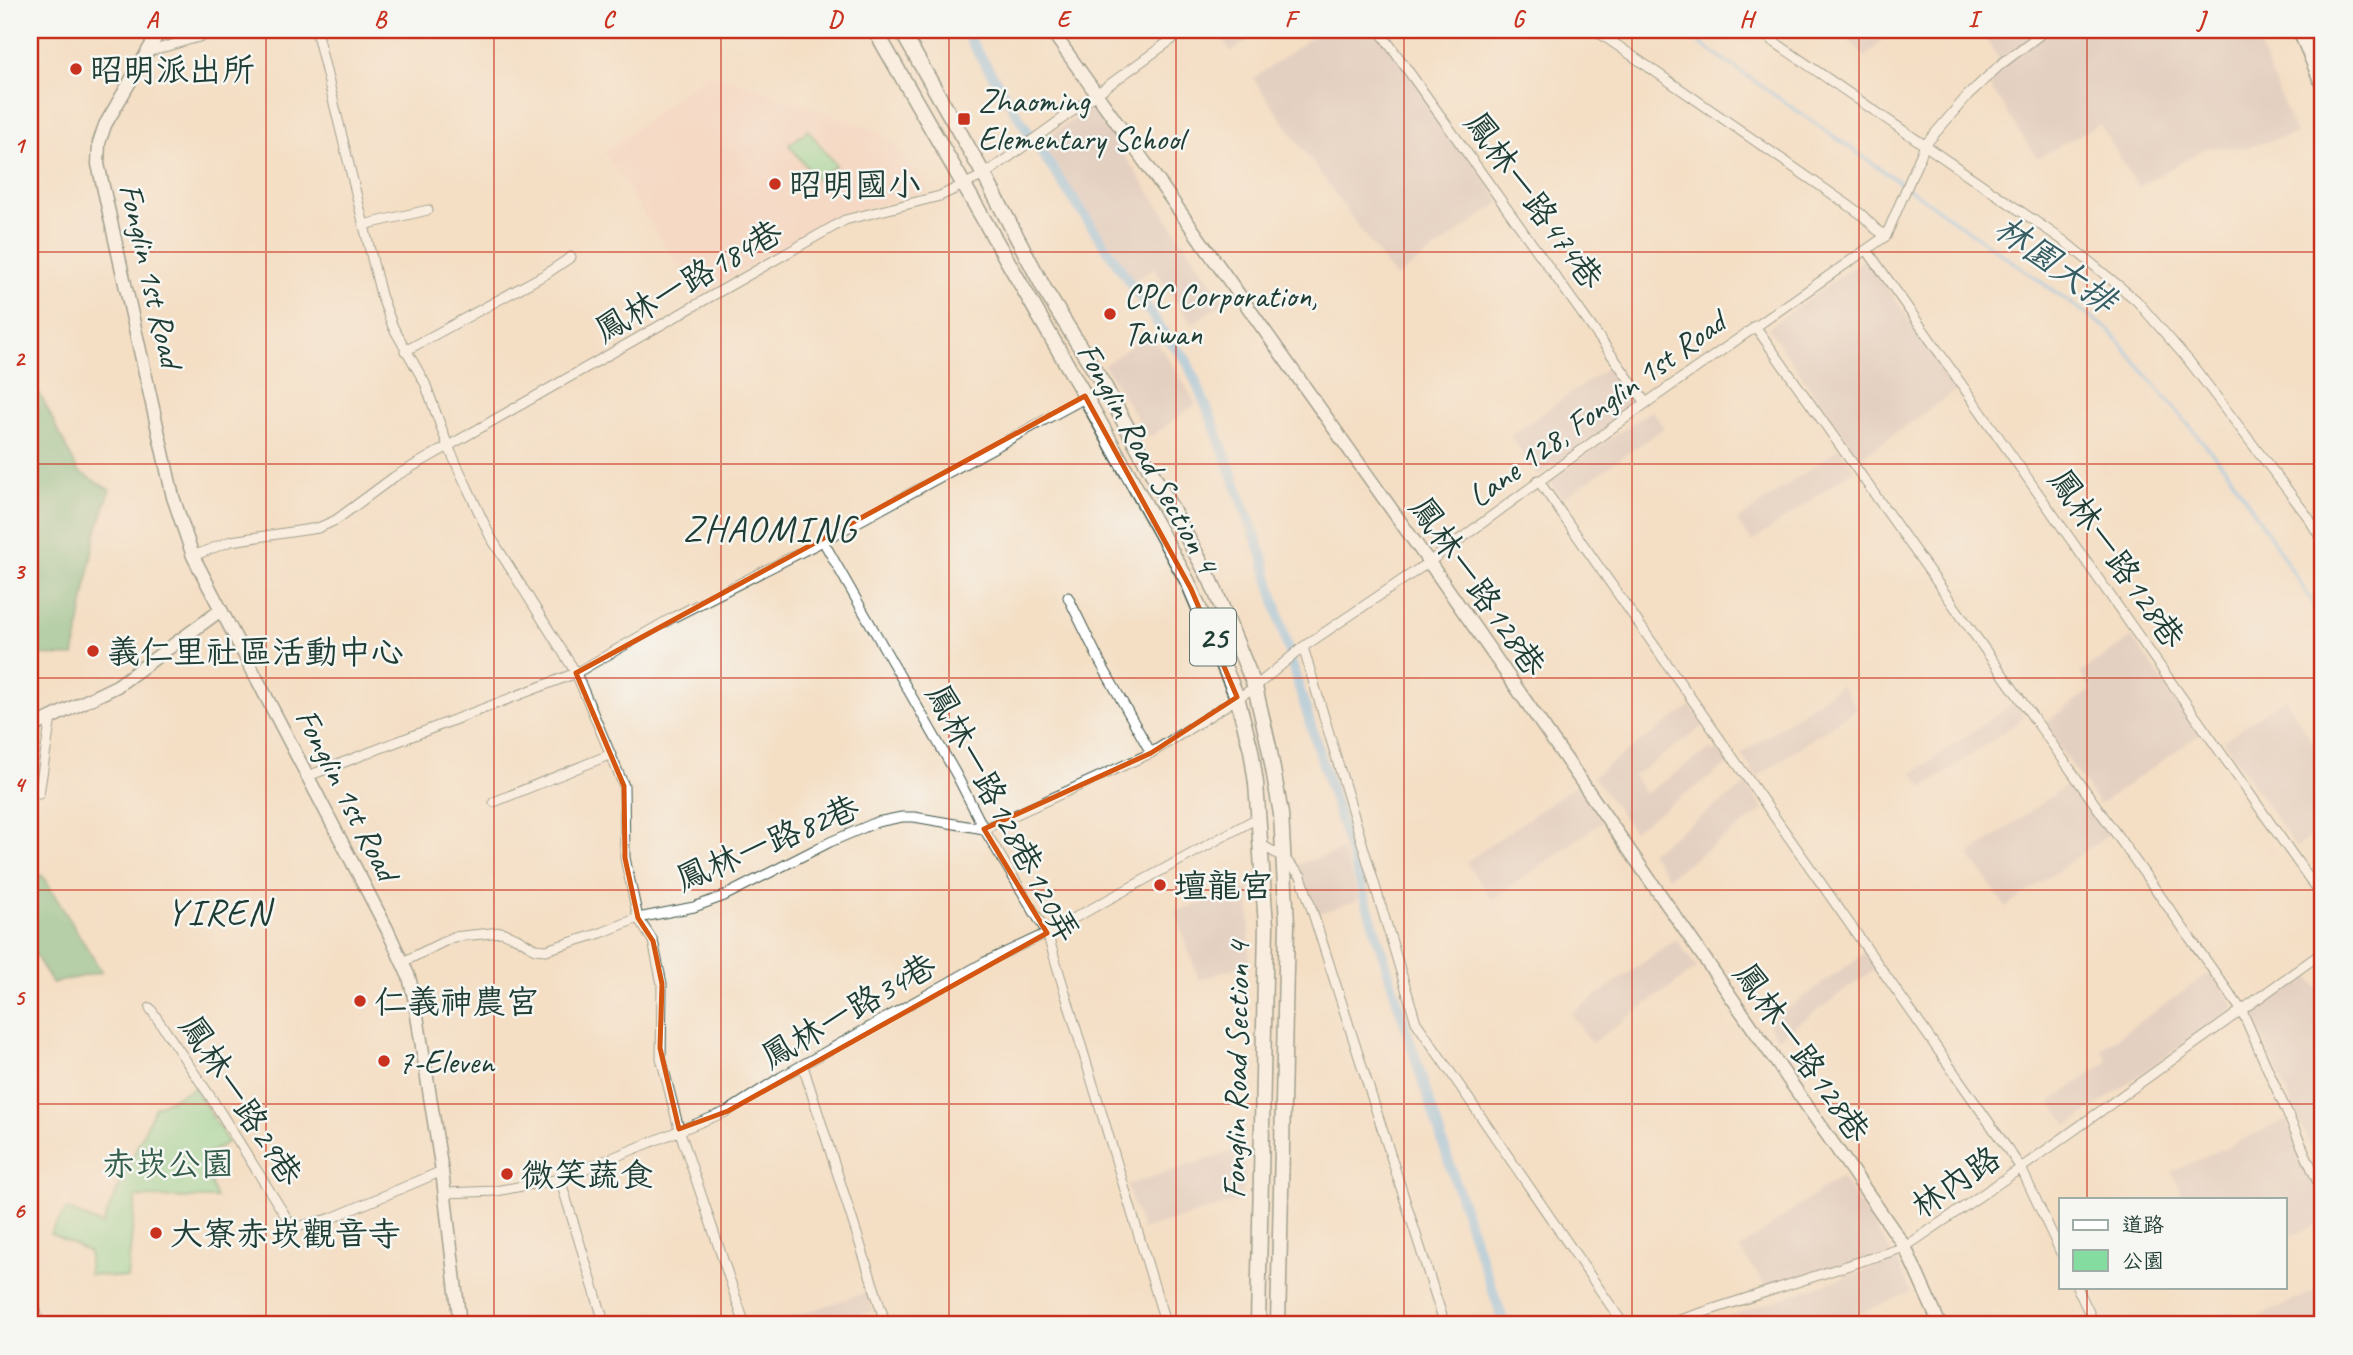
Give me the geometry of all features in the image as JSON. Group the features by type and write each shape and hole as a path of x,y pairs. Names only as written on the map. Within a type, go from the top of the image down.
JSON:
{"main road":[{"name":"Fonglin Road Section 4","path":"875,30 1085,396 1191,589 1237,697 1251,750 1262,845 1266,926 1258,1325"},
{"name":"Fonglin Road Section 4","path":"901,30 984,175 1046,292 1105,387 1211,581 1255,687 1281,814 1287,923 1278,1325"},
{"path":"2301,30 2323,85"}],"street":[{"name":"Fonglin 1st Road","path":"160,30 105,125 99,143 98,164 173,496 193,556 402,962 414,997 442,1171 460,1325"},
{"path":"147,52 223,30"},
{"path":"316,30 381,295 393,327 425,383 448,446 490,536 576,673 624,786 625,858 638,918 653,941 662,984 660,1048 679,1129 745,1325"},
{"path":"1051,30 1096,93"},
{"path":"964,186 984,175 1185,30"},
{"name":"鳳林一路474巷","path":"1379,30 1646,403"},
{"path":"1595,30 1861,214 1876,229 1889,233 1925,145 1968,95 2000,65 2046,30"},
{"path":"1757,30 2064,241 2136,300 2189,361 2308,517 2323,542"},
{"name":"鳳林一路128巷","path":"1096,93 1429,562 1905,1247 1940,1325"},
{"name":"鳳林一路184巷","path":"193,556 231,541 318,528 336,520 394,477 845,220 940,196 964,186"},
{"path":"363,225 428,210"},
{"name":"Lane 128, Fonglin 1st Road","path":"1255,687 1300,650 1429,562 1538,480 1889,233"},
{"name":"鳳林一路128巷","path":"1867,250 2323,898"},
{"path":"405,351 546,274 571,257"},
{"path":"1755,326 2242,1011 2323,1194"},
{"path":"307,776 576,673 672,618 823,541 1105,387"},
{"path":"1538,480 2021,1168 2059,1249"},
{"name":"鳳林一路128巷120弄","path":"823,541 956,774 984,830 1047,933 1166,1325"},
{"path":"1068,597 1100,662 1151,753"},
{"path":"30,728 117,686 221,610"},
{"path":"1300,650 1416,1022 1624,1325"},
{"path":"984,830 1151,753 1255,687"},
{"path":"39,794 51,718"},
{"path":"494,802 609,755"},
{"name":"鳳林一路82巷","path":"402,962 453,937 500,932 536,949 546,950 638,918 694,907 724,896 830,842 877,822 914,817 984,830"},
{"name":"鳳林一路34巷","path":"444,1194 496,1191 560,1178 727,1111 985,962 1047,933 1259,817"},
{"path":"1262,845 1284,858 1301,876 1445,1325"},
{"name":"林內路","path":"1664,1325 1905,1247 2021,1168 2323,953"},
{"name":"鳳林一路29巷","path":"150,1008 210,1096 293,1228 332,1218 442,1171"},
{"path":"803,1066 886,1325"},
{"path":"560,1178 605,1325"},
{"path":"30,1285 39,1325"},
{"path":"2077,1288 2095,1325"}],"highlighted area":[{"path":"1085,396 1191,589 1237,697 1151,753 984,829 1047,933 728,1111 679,1129 660,1048 662,984 653,941 638,918 625,858 624,786 576,673"}],"shaded area":[{"path":"1233,30 1262,30 1231,52 1222,38"},
{"path":"1322,30 1379,30 1501,202 1395,278 1253,79"},
{"path":"1840,30 1892,30 1865,58"},
{"path":"1979,30 2253,30 2296,134 2244,148 2208,147 2138,187 2100,124 2037,158 1987,82 2001,62"},
{"name":"昭明國小","path":"708,73 846,119 885,135 922,177 928,192 838,215 697,297 604,152"},
{"path":"1092,107 1224,302 1192,324 1154,268 1129,283 1040,142"},
{"path":"1866,258 1958,389 1860,458 1768,328"},
{"path":"1150,333 1196,404 1149,438 1104,365"},
{"path":"1614,363 1642,402 1538,476 1510,436"},
{"path":"1652,410 1664,428 1562,499 1549,481"},
{"path":"1839,448 1854,469 1752,542 1737,521"},
{"path":"2132,637 2200,734 2099,805 2043,724 2091,690 2080,673"},
{"path":"1841,685 1857,708 1757,777 1741,754"},
{"path":"2285,698 2314,745 2323,801 2323,828 2296,847 2223,741"},
{"path":"2015,702 2025,717 1924,788 1913,773"},
{"path":"1691,706 1705,725 1634,776 1645,794 1710,749 1713,752 1720,747 1731,762 1633,831 1593,776"},
{"path":"2074,780 2111,833 2006,907 1969,855"},
{"path":"1576,785 1602,822 1492,900 1466,862"},
{"path":"1746,785 1764,810 1668,877 1650,852"},
{"path":"1343,850 1359,900 1313,915 1297,865"},
{"path":"1250,888 1249,963 1199,980 1175,911"},
{"path":"1676,939 1697,968 1592,1043 1571,1014"},
{"path":"1866,952 1877,968 1778,1038 1767,1023"},
{"path":"2210,972 2235,1007 2068,1126 2051,1102 2108,1061 2101,1049"},
{"path":"2308,974 2318,989 2323,987 2321,1169 2251,1012"},
{"path":"2286,1120 2323,1203 2323,1221 2286,1239 2286,1198 2184,1198 2172,1172"},
{"path":"1240,1149 1246,1175 1241,1200 1142,1230 1127,1185"},
{"path":"1841,1176 1892,1254 1772,1294 1739,1249"},
{"path":"1897,1260 1911,1292 1832,1325 1702,1325"},
{"path":"2323,1287 2323,1321 2314,1325 2249,1325 2247,1321"},
{"path":"867,1292 873,1311 830,1325 767,1325"},
{"path":"2230,1311 2237,1325 2200,1325"}],"green space":[{"path":"808,130 836,165 817,180 789,145"},
{"path":"30,382 43,400 78,471 110,490 95,537 74,656 30,655"},
{"path":"42,875 102,972 52,983 30,946 30,880"},
{"name":"赤崁公園","path":"194,1088 228,1142 202,1157 216,1198 136,1197 127,1278 89,1274 89,1252 50,1233 67,1209 102,1225 155,1107"}],"waterway":[{"path":"964,30 1037,146 1169,340 1186,359 1212,420 1263,557 1295,675 1414,1054 1505,1325"},
{"name":"林園大排","path":"1681,30 2109,330 2229,473 2323,618"}],"place":[{"name":"昭明派出所","path":"76,69"},
{"name":"Zhaoming Elementary School","path":"964,119"},
{"name":"昭明國小","path":"775,184"},
{"name":"CPC Corporation, Taiwan","path":"1110,314"},
{"name":"義仁里社區活動中心","path":"93,651"},
{"name":"壇龍宮","path":"1160,885"},
{"name":"仁義神農宮","path":"360,1001"},
{"name":"7-Eleven","path":"384,1061"},
{"name":"微笑蔬食","path":"507,1174"},
{"name":"大寮赤崁觀音寺","path":"156,1233"}],"district":[{"name":"ZHAOMING","path":"770,528"},
{"name":"YIREN","path":"219,911"}]}
